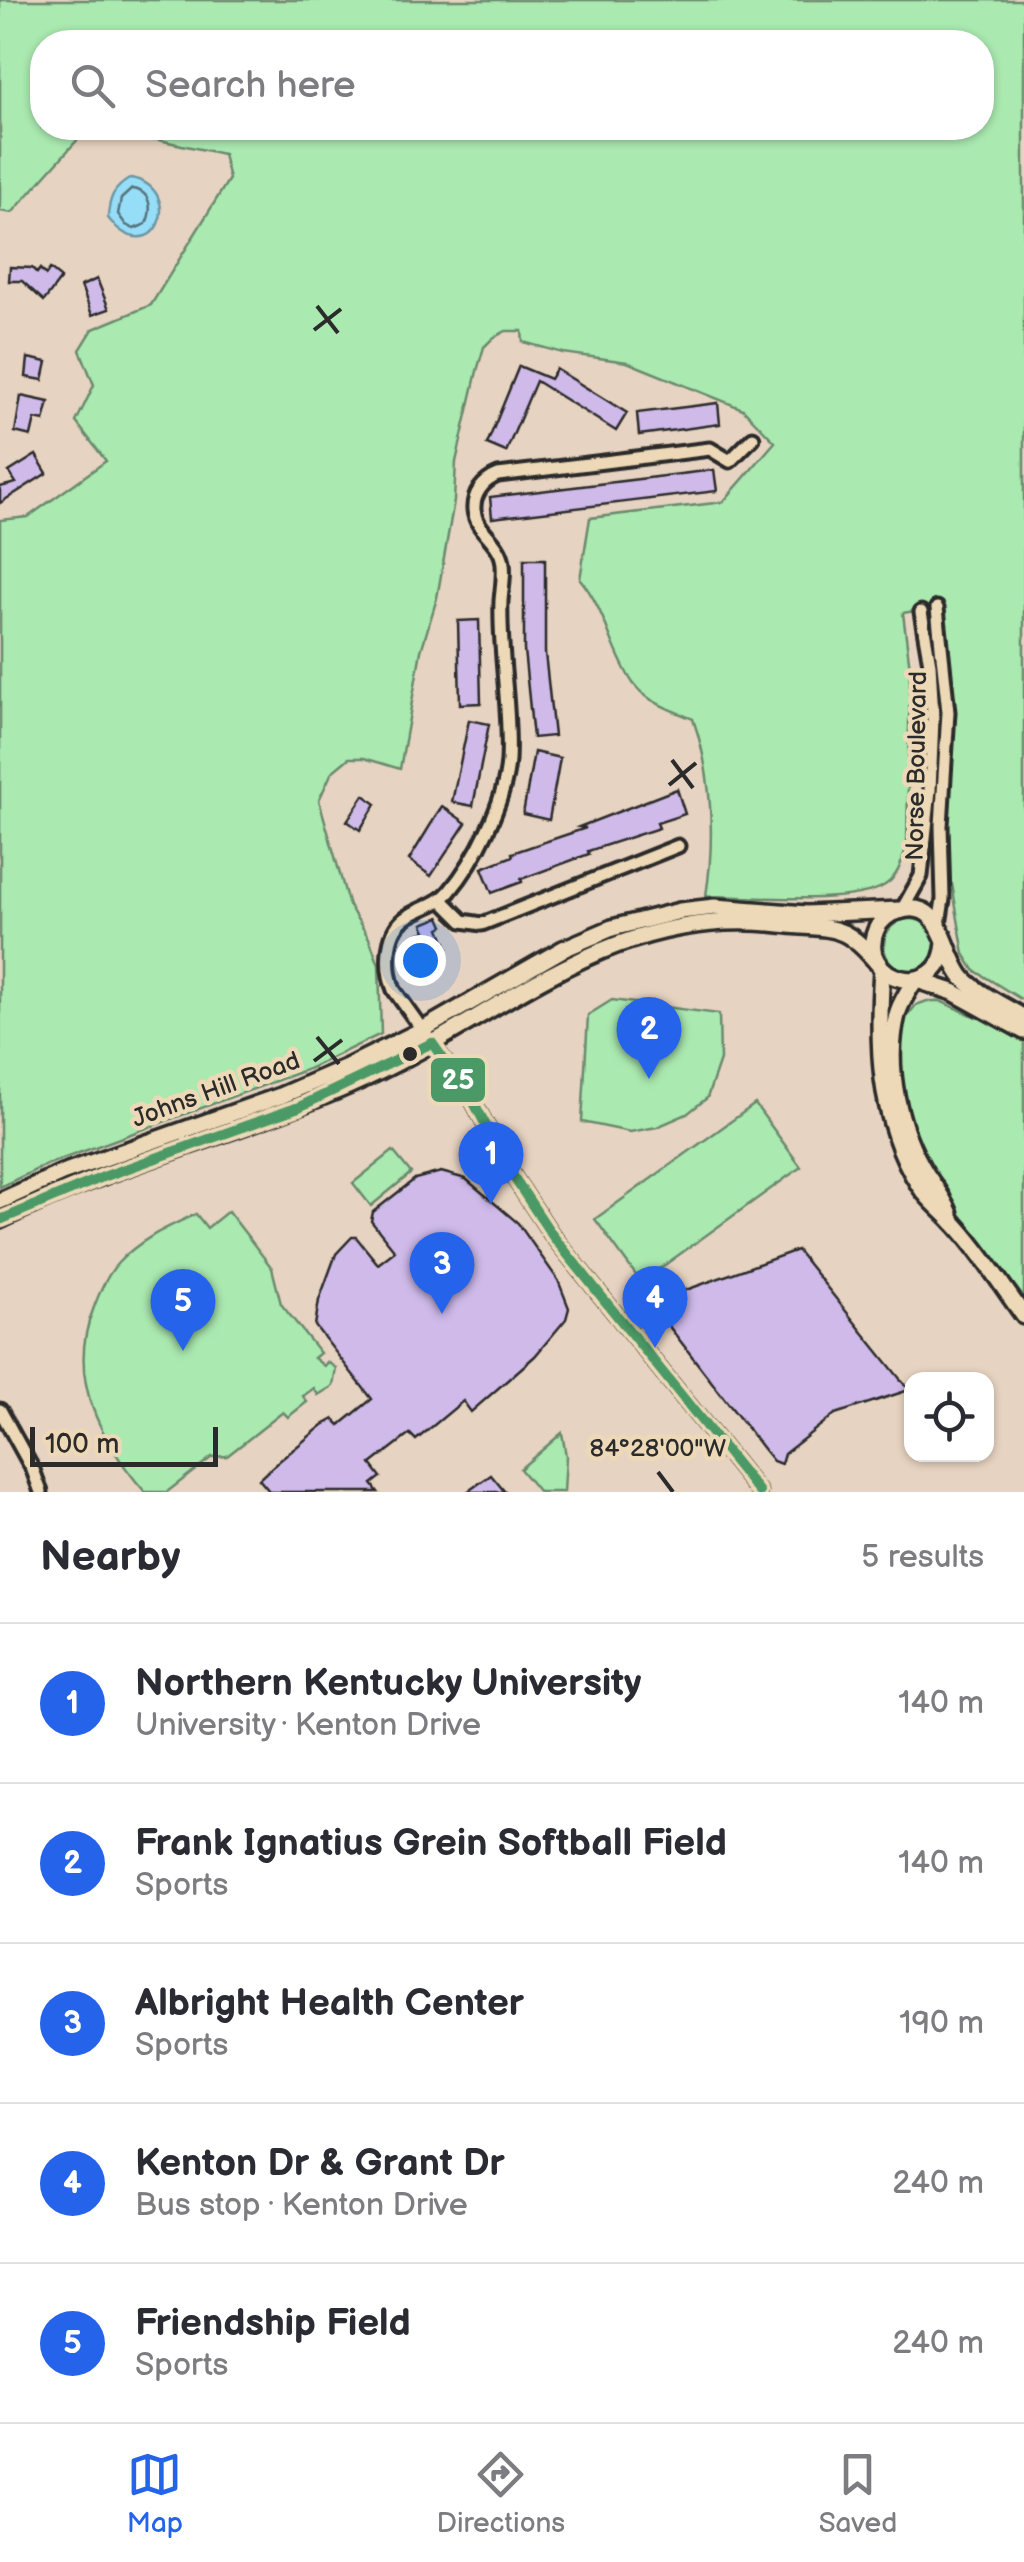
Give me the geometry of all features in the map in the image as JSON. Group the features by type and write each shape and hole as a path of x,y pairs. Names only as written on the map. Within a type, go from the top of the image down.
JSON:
{"main road":[{"name":"Johns Hill Road","path":"0,1220 90,1181 281,1114 353,1084 563,950 640,920 715,907 806,914 901,910"},
{"path":"1024,1018 965,980 939,925 922,911 901,910 890,915 875,932 873,944 881,967 881,1068 895,1138 924,1193 954,1223 1024,1316"},
{"name":"Johns Hill Road","path":"0,1201 62,1173 427,1037 577,960 636,936 670,927 744,920 828,927 854,936 881,967"},
{"path":"945,941 941,962 927,976 916,980 899,1007 894,1071 906,1133 954,1223"},
{"path":"881,967 896,978 953,992 1024,1031"}],"street":[{"path":"753,438 730,461 710,449 498,475 489,478 480,489 475,501 476,517 502,558 500,642 508,761 498,806 487,830 449,892 398,925 388,955 388,970 394,990 474,1101 513,1176 552,1235 759,1492"},
{"name":"Norse Boulevard","path":"936,608 948,712 939,925"},
{"name":"Norse Boulevard","path":"901,910 921,876 930,790 933,718 922,612"},
{"path":"441,899 463,921 482,924 678,846"},
{"path":"0,1410 34,1470 41,1492"}],"green space":[{"path":"0,0 1024,0 1024,1001 974,970 964,954 952,884 947,883 952,685 942,606 903,613 910,668 907,845 894,877 870,892 849,896 706,896 710,806 693,719 652,700 633,683 580,579 590,518 723,502 775,442 743,409 627,362 563,353 523,342 522,331 506,331 484,347 477,371 456,462 454,501 437,598 421,651 400,769 364,758 349,758 332,772 319,800 349,906 369,938 379,965 381,1034 308,1069 46,1165 0,1187 0,520 28,517 106,461 76,422 94,385 80,350 93,329 151,305 229,179 223,154 159,140 994,140 994,30 30,30 30,140 77,140 12,213 0,211"},
{"path":"910,919 928,927 936,945 928,963 910,971 892,963 884,945 892,927"},
{"path":"612,1000 719,1014 720,1060 707,1098 687,1114 657,1127 630,1132 582,1122 588,1015"},
{"path":"940,1001 976,1017 985,1016 1024,1038 1024,1298 944,1190 913,1132 903,1100 898,1047 903,1013 909,1014 916,1005"},
{"path":"755,1104 801,1167 641,1282 595,1219"},
{"path":"393,1151 411,1173 371,1206 353,1183"},
{"path":"228,1211 272,1268 281,1304 320,1353 314,1358 324,1366 327,1362 336,1368 333,1386 318,1395 314,1388 303,1396 307,1402 288,1417 283,1412 227,1456 212,1457 167,1492 145,1492 115,1452 92,1407 84,1360 93,1310 110,1273 136,1247 196,1214 207,1228"},
{"path":"562,1433 566,1456 564,1492 539,1492 520,1469"}],"water":[{"path":"131,178 148,185 158,197 161,211 151,233 139,237 125,233 108,218 113,194"}],"building":[{"path":"10,267 32,268 37,273 40,269 46,275 50,269 60,280 44,301 22,281 9,281"},
{"path":"97,279 109,309 92,315 81,286"},
{"path":"28,358 47,362 43,380 26,377"},
{"path":"519,366 550,379 556,369 627,413 616,431 536,381 506,452 487,444"},
{"path":"21,396 49,402 44,421 35,419 31,436 15,432"},
{"path":"718,403 720,424 639,435 637,413"},
{"path":"36,455 47,473 0,503 0,487 16,483 9,472"},
{"path":"714,470 717,491 492,518 490,497"},
{"path":"524,559 545,559 545,653 554,736 533,738 524,650"},
{"path":"479,620 481,703 460,704 458,621"},
{"path":"469,720 489,724 473,806 452,802"},
{"path":"534,752 560,758 549,820 523,814"},
{"path":"677,789 685,814 657,823 659,828 588,851 589,854 492,893 482,868"},
{"path":"364,795 376,804 360,830 347,821"},
{"path":"442,806 466,823 431,876 409,860"},
{"path":"440,917 448,948 432,954 429,948 424,950 418,934 426,931 423,924"},
{"path":"441,1172 466,1179 518,1223 558,1280 569,1308 566,1319 535,1356 471,1412 463,1401 416,1440 410,1434 371,1464 381,1477 372,1484 378,1492 270,1492 259,1479 272,1467 323,1425 334,1419 340,1425 372,1399 315,1326 319,1300 336,1254 352,1237 378,1264 395,1251 371,1221 373,1212 415,1179"},
{"path":"797,1250 904,1384 904,1392 835,1414 784,1454 781,1464 773,1461 648,1299 653,1293 661,1299"},
{"path":"491,1475 505,1492 467,1492"}],"transit line":[{"name":"25","path":"0,1220 103,1177 299,1107 432,1043 473,1101 513,1176 552,1235 759,1492"}],"place":[{"name":"Frank Ignatius Grein Softball Field","path":"649,1079"},
{"name":"Northern Kentucky University","path":"491,1204"},
{"name":"Albright Health Center","path":"442,1314"},
{"name":"Kenton Dr & Grant Dr","path":"655,1348"},
{"name":"Friendship Field","path":"183,1351"}]}
